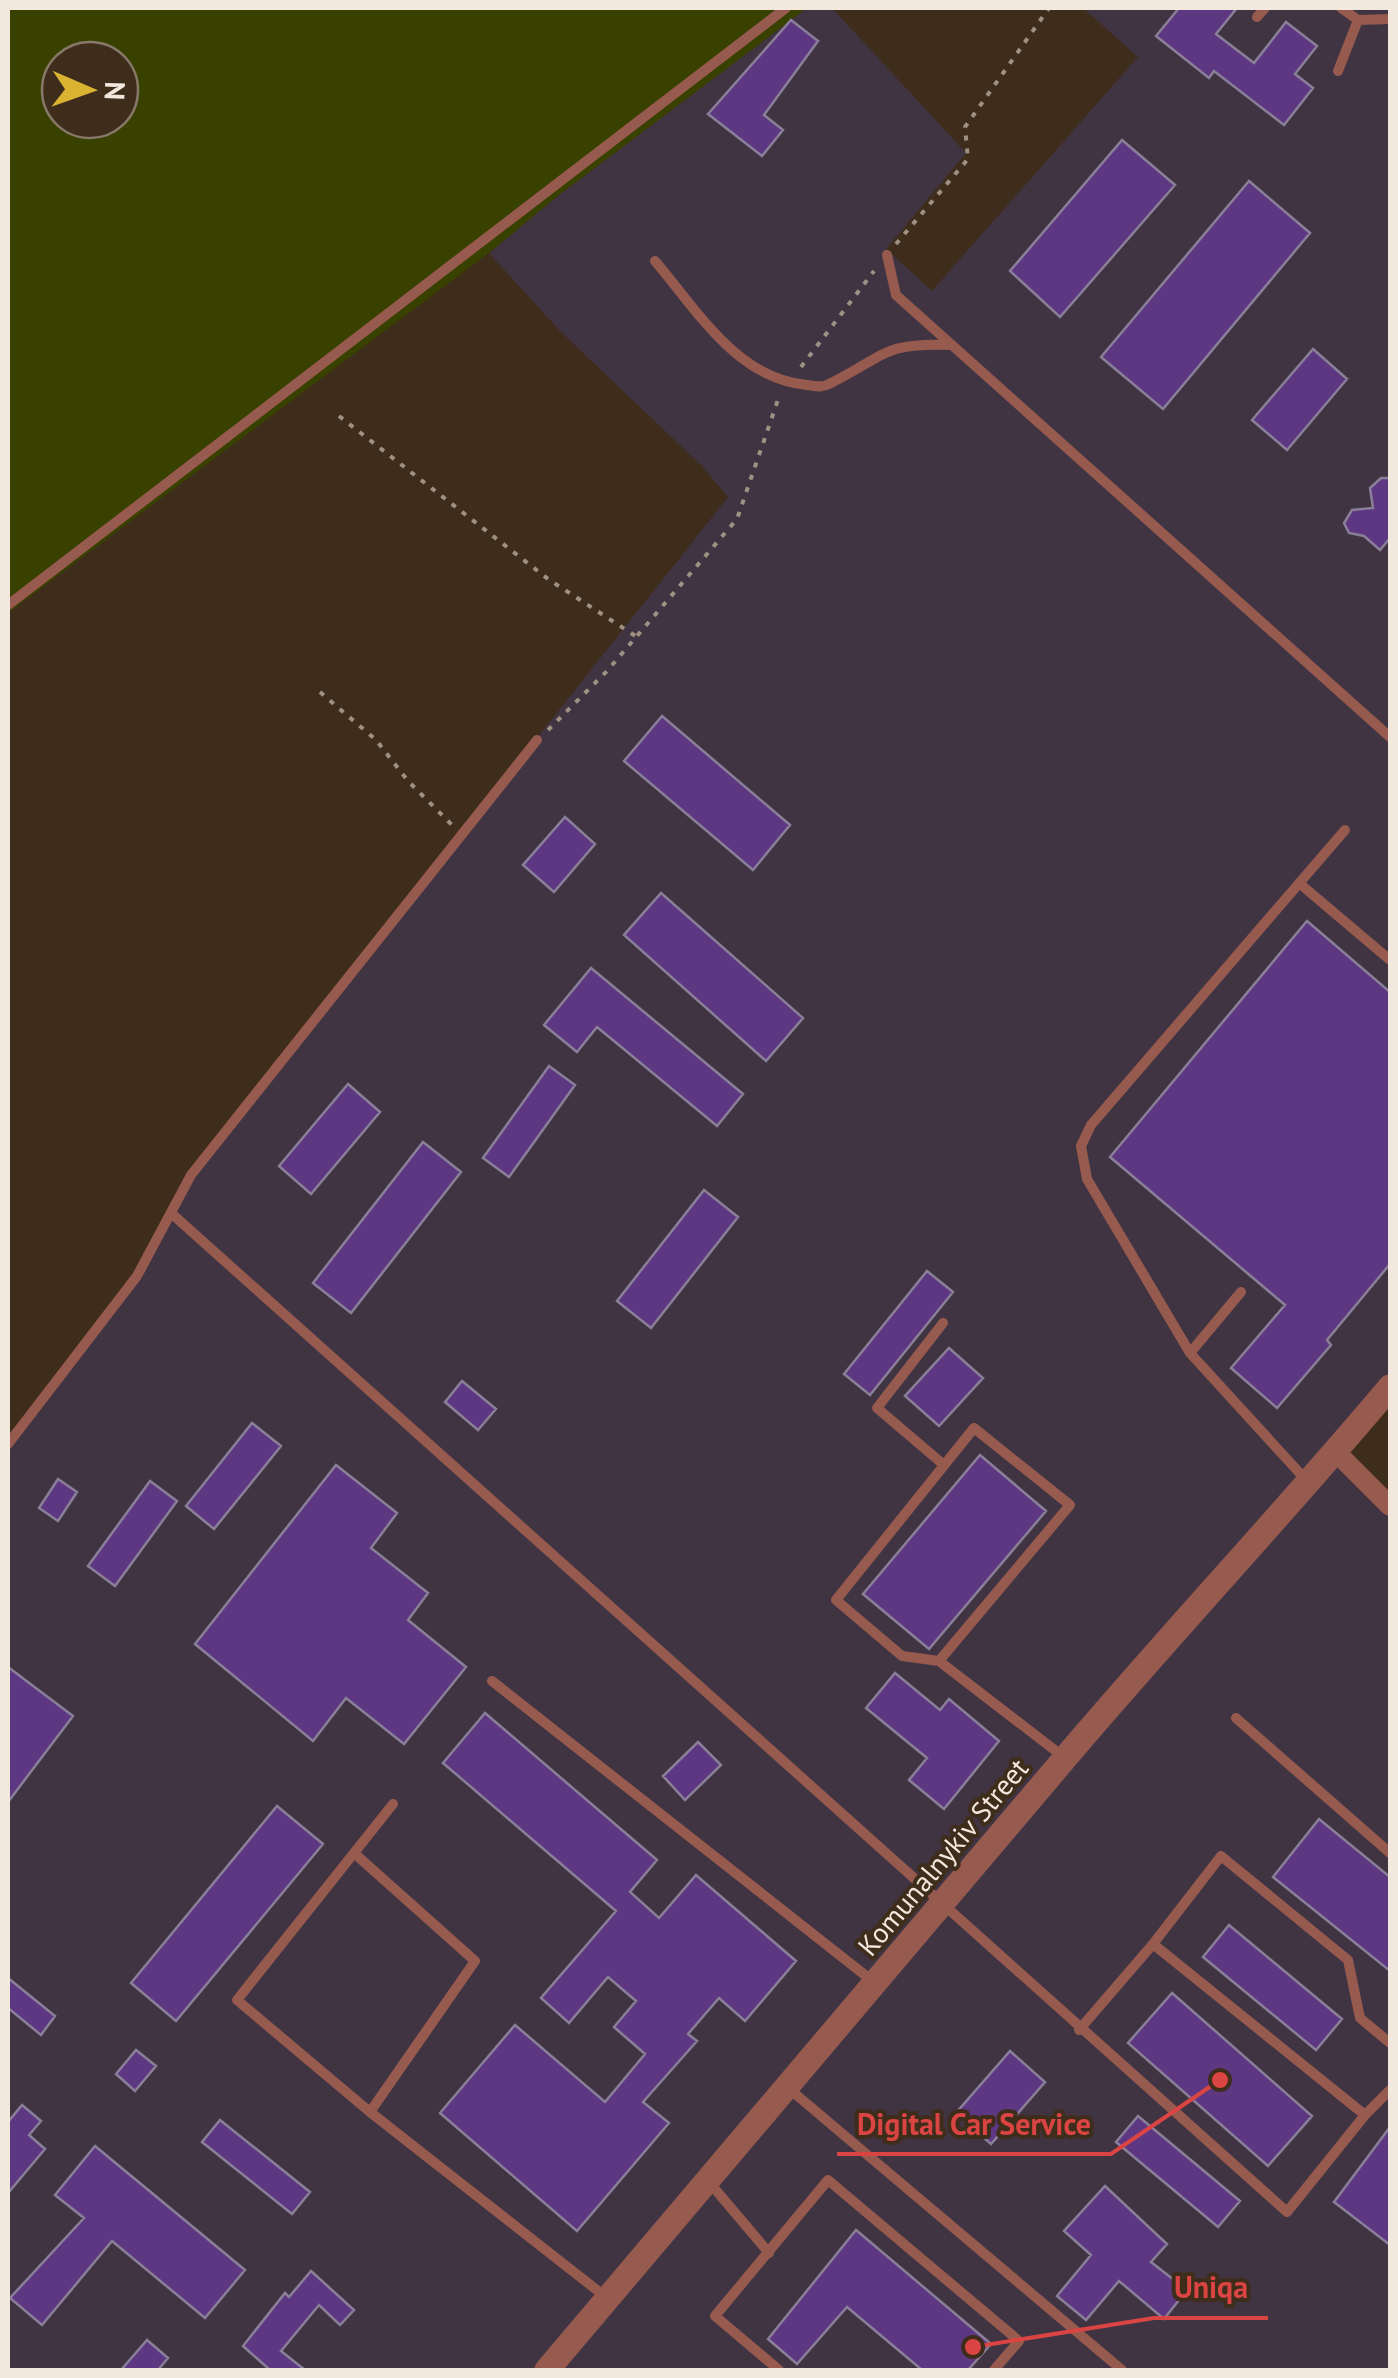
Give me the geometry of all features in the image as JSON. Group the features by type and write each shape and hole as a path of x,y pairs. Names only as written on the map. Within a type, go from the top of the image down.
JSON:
{"street":[{"name":"Komunalnykiv Street","path":"547,2370 786,2086 945,1906 1065,1758 1390,1387"},
{"path":"1336,1452 1390,1506"}],"lane":[{"path":"8,605 786,8"},
{"path":"1341,8 1358,20 1390,19"},
{"path":"1338,71 1358,20"},
{"path":"887,255 896,295 1390,737"},
{"path":"655,261 736,355 766,376 789,384 825,387 882,351 919,344 952,345"},
{"path":"8,1444 136,1276 191,1175 537,740"},
{"path":"1306,1480 1190,1353 1086,1180 1081,1146 1091,1125 1345,830"},
{"path":"1299,883 1390,960"},
{"path":"170,1213 1079,2030 1287,2212 1390,2090"},
{"path":"1190,1353 1240,1292"},
{"path":"943,1323 876,1408 944,1465"},
{"path":"940,1661 1070,1505 974,1428 836,1600 902,1656 940,1661 1065,1758"},
{"path":"492,1681 876,1983"},
{"path":"1236,1718 1390,1853"},
{"path":"392,1804 237,2000 370,2112 608,2299"},
{"path":"354,1853 475,1961 370,2112"},
{"path":"1079,2030 1221,1856 1348,1960 1360,2018 1390,2043"},
{"path":"1153,1944 1365,2115"},
{"path":"786,2086 1122,2370"},
{"path":"779,2370 714,2316 828,2180 1019,2341 994,2370"},
{"path":"709,2182 769,2253"}],"path":[{"path":"537,740 637,637 737,519 776,400 887,255 968,159 964,127 1049,8"},
{"path":"340,416 548,580 637,637"},
{"path":"320,692 376,740 408,781 462,835"}],"shaded area":[{"path":"807,8 832,8 966,153 886,249 932,291 1138,57 1083,8 1390,8 1390,1377 1330,1449 1390,1517 1390,2370 8,2370 8,1440 136,1276 191,1175 728,497 702,466 560,331 489,253 559,195"}],"green space":[{"path":"8,8 807,8 559,195 489,253 8,613"}],"building":[{"path":"1179,8 1237,8 1216,34 1254,63 1286,22 1317,46 1295,74 1313,88 1284,125 1214,71 1209,78 1156,36"},
{"path":"791,20 818,41 764,115 783,130 762,156 708,114"},
{"path":"1122,140 1175,185 1060,317 1010,271"},
{"path":"1249,181 1310,233 1163,409 1101,357"},
{"path":"1313,349 1347,379 1287,450 1252,420"},
{"path":"1381,478 1390,478 1390,538 1380,550 1364,536 1349,533 1344,523 1352,510 1373,508 1370,488"},
{"path":"662,716 790,825 753,870 624,761"},
{"path":"565,817 595,844 554,892 523,865"},
{"path":"661,893 803,1018 766,1061 624,935"},
{"path":"1307,921 1390,992 1390,1264 1327,1340 1331,1345 1277,1408 1231,1368 1285,1305 1110,1157"},
{"path":"591,968 743,1094 717,1126 597,1027 577,1052 544,1025"},
{"path":"549,1066 575,1085 509,1177 483,1158"},
{"path":"348,1084 380,1112 311,1194 279,1166"},
{"path":"423,1142 461,1172 351,1313 313,1283"},
{"path":"704,1190 738,1217 651,1328 617,1301"},
{"path":"927,1271 953,1292 870,1395 844,1374"},
{"path":"949,1348 983,1378 939,1426 905,1396"},
{"path":"462,1381 496,1409 478,1430 445,1402"},
{"path":"252,1423 281,1446 214,1529 186,1506"},
{"path":"980,1455 1046,1511 929,1649 863,1594"},
{"path":"336,1465 397,1513 371,1548 428,1593 408,1620 466,1667 404,1744 346,1698 313,1741 195,1644"},
{"path":"58,1479 77,1492 58,1521 39,1508"},
{"path":"150,1481 177,1501 115,1586 88,1566"},
{"path":"8,1667 73,1716 8,1802"},
{"path":"895,1673 940,1710 949,1699 999,1741 944,1809 909,1780 927,1758 866,1708"},
{"path":"485,1713 657,1860 630,1892 659,1918 696,1875 796,1961 745,2021 719,1998 688,2034 697,2041 643,2102 669,2123 577,2231 440,2113 515,2025 605,2102 645,2054 614,2027 636,2001 608,1977 569,2023 541,1998 616,1911 443,1763"},
{"path":"698,1742 721,1765 685,1800 663,1776"},
{"path":"277,1806 323,1844 176,2021 131,1983"},
{"path":"1319,1819 1390,1877 1390,1971 1273,1877"},
{"path":"1229,1925 1342,2019 1316,2050 1203,1957"},
{"path":"8,1978 55,2016 41,2035 8,2008"},
{"path":"1172,1993 1312,2116 1268,2166 1128,2043"},
{"path":"136,2050 156,2066 135,2091 116,2074"},
{"path":"1010,2051 1045,2082 991,2144 956,2113"},
{"path":"22,2105 41,2121 29,2135 45,2149 8,2193 8,2122"},
{"path":"1138,2116 1240,2201 1218,2227 1116,2142"},
{"path":"220,2120 310,2192 292,2214 202,2142"},
{"path":"1390,2127 1390,2245 1334,2202"},
{"path":"95,2146 245,2270 205,2318 112,2241 42,2325 10,2298 84,2218 55,2195"},
{"path":"1105,2186 1167,2244 1151,2262 1187,2290 1164,2319 1119,2281 1086,2320 1057,2296 1091,2255 1064,2231"},
{"path":"856,2230 991,2344 968,2370 922,2370 847,2307 797,2364 768,2339"},
{"path":"311,2271 354,2310 340,2325 319,2305 281,2351 305,2370 270,2370 243,2346 285,2293 289,2297"},
{"path":"147,2340 168,2358 158,2370 121,2370"}],"place":[{"name":"Digital Car Service","path":"1220,2080"},
{"name":"Uniqa","path":"973,2347"}]}
